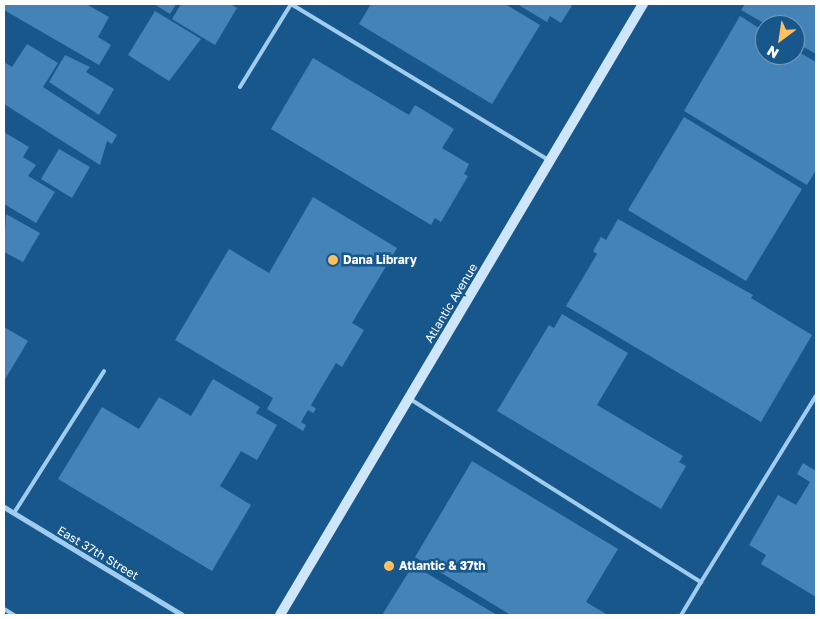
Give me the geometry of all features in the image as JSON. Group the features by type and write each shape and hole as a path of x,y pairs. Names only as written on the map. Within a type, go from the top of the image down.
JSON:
{"main road":[{"name":"Atlantic Avenue","path":"280,615 643,4"}],"street":[{"name":"East 37th Street","path":"4,507 182,615"}],"lane":[{"path":"240,87 291,4 550,161"},
{"path":"14,513 104,371"},
{"path":"681,615 816,396"},
{"path":"408,398 701,582"},
{"path":"4,609 14,615"}],"building":[{"path":"5,4 86,4 109,17 98,37 111,45 99,65 4,10"},
{"path":"154,4 176,4 170,14"},
{"path":"181,4 230,4 237,8 215,45 172,19"},
{"path":"371,4 505,4 540,25 492,104 359,24"},
{"path":"517,4 573,4 561,23 550,16 547,22"},
{"path":"745,4 816,4 816,54 805,48 805,15 755,15 755,18 741,10"},
{"path":"155,11 201,39 169,81 128,55"},
{"path":"740,16 755,26 755,65 805,65 805,56 816,62 816,170 807,185 684,111"},
{"path":"27,44 58,63 43,87 117,135 112,144 107,141 100,165 4,104 4,62 12,67"},
{"path":"65,55 90,67 86,72 114,89 99,115 49,82"},
{"path":"313,58 409,115 415,105 454,129 442,148 469,164 464,174 468,176 441,222 435,218 431,225 271,129"},
{"path":"684,117 802,189 746,281 628,210"},
{"path":"4,132 29,147 23,157 36,165 28,176 55,192 36,223 4,204"},
{"path":"59,149 90,167 72,198 41,179"},
{"path":"313,197 397,248 352,323 364,330 342,367 336,363 311,405 316,409 313,413 308,410 301,422 306,425 303,431 267,409 273,398 175,340 229,249 269,273"},
{"path":"6,214 40,233 23,262 4,252"},
{"path":"618,219 753,295 751,298 812,335 761,422 566,306 597,254 593,251 601,237 606,240"},
{"path":"562,314 628,353 597,405 683,456 679,462 686,466 661,509 497,411 549,325 554,328"},
{"path":"4,327 28,341 4,381"},
{"path":"213,379 260,407 256,413 277,425 257,460 241,451 220,486 251,505 212,571 58,479 102,407 139,429 159,397 191,416"},
{"path":"472,461 618,549 586,602 608,615 511,615 415,557"},
{"path":"803,463 816,471 816,597 761,564 766,555 749,545 778,495 796,505 810,482 797,474"},
{"path":"413,565 497,615 382,615"}],"place":[{"name":"Dana Library","path":"333,260"},
{"name":"Atlantic & 37th","path":"389,566"}]}
